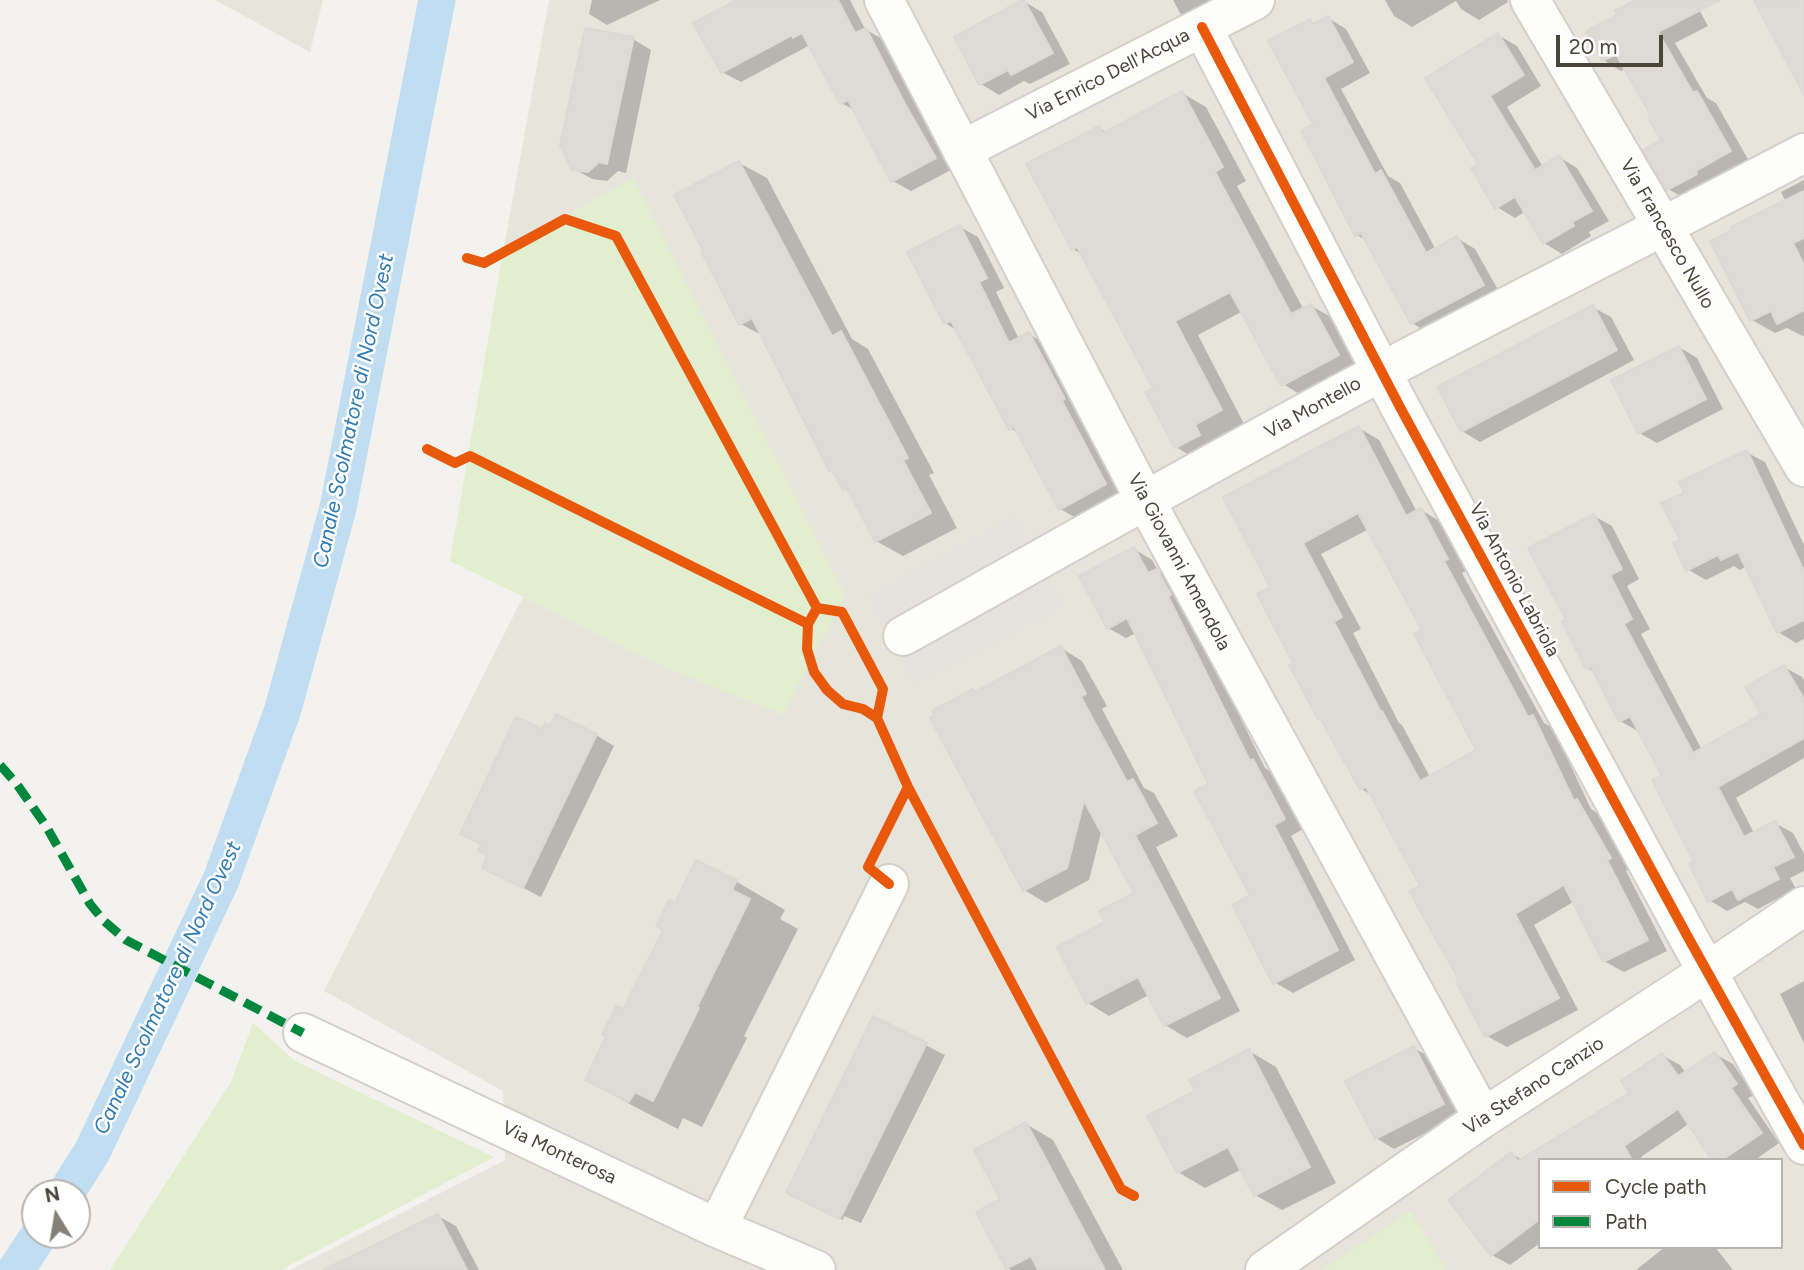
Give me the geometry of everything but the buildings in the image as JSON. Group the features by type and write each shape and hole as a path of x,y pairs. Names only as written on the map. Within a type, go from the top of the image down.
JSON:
{"street":[{"name":"Via Giovanni Amendola","path":"884,0 1145,500 1483,1118"},
{"name":"Via Enrico Dell'Acqua","path":"962,150 1255,0"},
{"name":"Via Francesco Nullo","path":"1531,0 1804,467"},
{"name":"Via Antonio Labriola","path":"1202,27 1381,372 1804,1145"},
{"name":"Via Montello","path":"903,636 1381,372 1804,153"},
{"path":"717,1228 889,884"},
{"name":"Via Stefano Canzio","path":"1265,1270 1483,1118 1707,972 1804,905"},
{"name":"Via Monterosa","path":"303,1033 717,1228 816,1270"}],"shaded area":[{"path":"215,0 323,0 310,52"},
{"path":"549,0 1804,0 1804,1270 290,1270 505,1160 503,1091 324,991 523,597 674,671 632,179 503,252"},
{"path":"1016,516 1063,607 914,685 868,596"}],"green space":[{"path":"633,178 845,595 783,715 674,671 450,561 503,252"},
{"path":"253,1023 295,1061 494,1157 281,1270 110,1270 231,1082"},
{"path":"1409,1212 1447,1270 1322,1270"}],"waterway":[{"name":"Canale Scolmatore di Nord Ovest","path":"75,1179 92,1152 221,880 283,709 338,508 437,0"},
{"name":"Canale Scolmatore di Nord Ovest","path":"16,1270 30,1249"}],"marked path":[{"path":"0,765 46,826 90,904 104,921 126,940 303,1033"}],"cycle path":[{"path":"1202,27 1401,409 1804,1145"},
{"path":"467,258 484,263 565,219 616,236 817,608 808,624 807,649 814,672 827,690 843,704 863,709 877,718 908,787 1121,1189 1134,1196"},
{"path":"427,449 455,463 470,456 808,624"},
{"path":"817,608 842,612 883,689 877,718"},
{"path":"889,884 868,867 908,787"}]}
